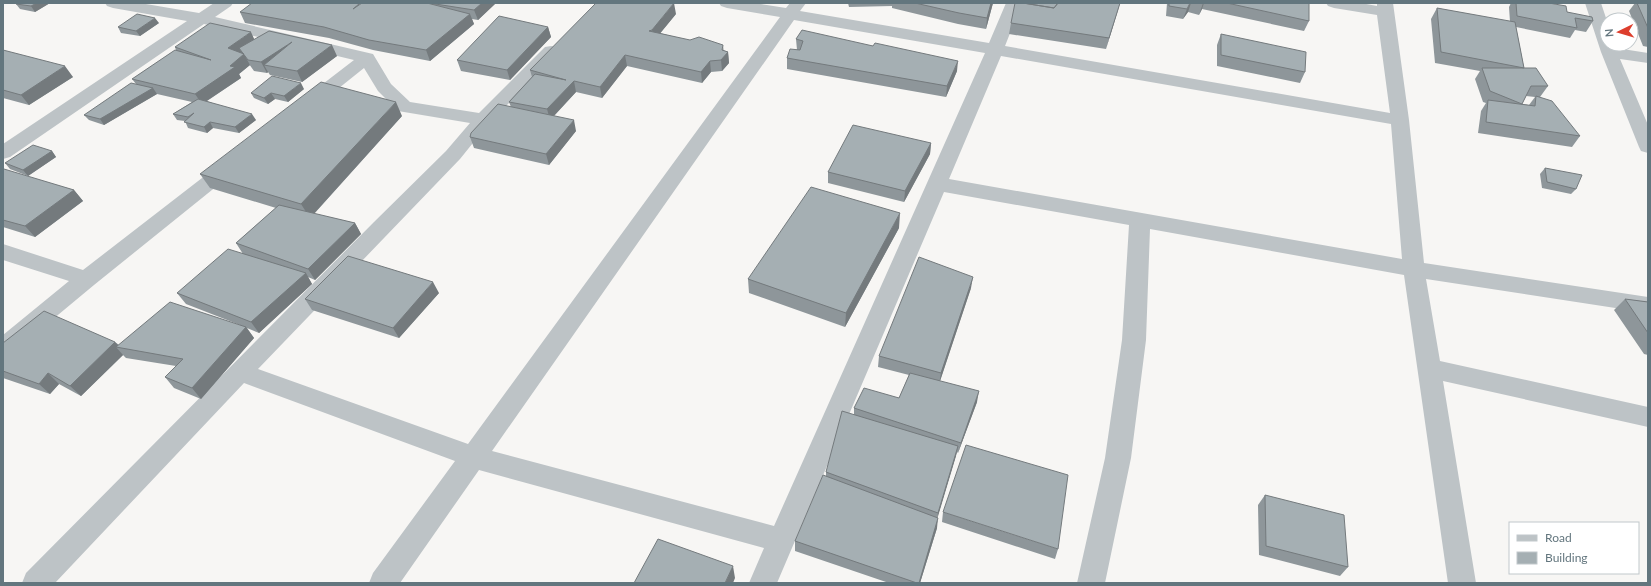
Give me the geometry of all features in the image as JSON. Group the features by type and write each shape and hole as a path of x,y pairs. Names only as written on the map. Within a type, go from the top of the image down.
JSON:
{"street":[{"path":"113,3 203,19 367,58 384,87 404,107 483,119"},
{"path":"3,153 226,3"},
{"path":"727,3 794,8 995,49 1400,120"},
{"path":"763,583 851,378 938,184 1014,3"},
{"path":"1334,3 1385,7 1400,120 1414,269 1462,583"},
{"path":"1593,3 1599,21"},
{"path":"383,583 794,8"},
{"path":"36,583 453,155 483,119 565,36"},
{"path":"1609,52 1648,58"},
{"path":"1609,52 1648,147"},
{"path":"292,117 367,58"},
{"path":"3,348 86,279 242,156"},
{"path":"938,184 1414,269 1648,305"},
{"path":"1091,583 1120,450 1134,340 1140,220"},
{"path":"3,252 86,279"},
{"path":"1429,368 1648,417"},
{"path":"240,372 473,457 782,540"}],"building":[{"path":"37,3 31,6 16,4"},
{"path":"252,3 359,4 353,9 362,3 427,3 470,14 426,50 369,40 324,27 240,12"},
{"path":"429,3 482,3 474,10"},
{"path":"596,3 674,3 652,30 649,31 690,40 699,37 723,45 722,50 728,52 721,60 710,61 701,72 625,55 600,87 574,81 547,109 509,102 535,74 566,80 530,70"},
{"path":"915,3 991,3 987,18"},
{"path":"1015,3 1054,8 1058,3 1120,3 1109,38 1011,23"},
{"path":"1023,3 1058,3 1054,8"},
{"path":"1169,3 1190,3 1187,9 1169,6"},
{"path":"1227,3 1309,3 1309,21"},
{"path":"1516,3 1549,3 1566,6 1567,12 1592,17 1593,21 1575,18 1577,28 1517,16"},
{"path":"1637,3 1648,3 1648,28"},
{"path":"1437,8 1515,22 1524,68 1441,52"},
{"path":"137,14 155,18 136,31 118,27"},
{"path":"499,16 548,27 507,70 457,60"},
{"path":"210,23 251,32 228,48 244,54 230,66 235,67 195,94 132,79 175,50 211,60 175,47"},
{"path":"802,30 873,46 875,43 958,61 947,86 787,58 790,49 800,50 803,41 796,39"},
{"path":"269,31 332,45 297,71 264,65 292,42 261,62 248,60 239,48"},
{"path":"1221,34 1306,52 1305,72 1221,55"},
{"path":"3,50 65,66 21,95 3,90"},
{"path":"1482,68 1536,68 1548,86 1531,86 1522,104 1490,91"},
{"path":"272,76 301,83 284,96 271,93 264,98 251,93"},
{"path":"321,82 396,102 301,204 200,174"},
{"path":"131,83 153,88 100,119 84,115"},
{"path":"1536,96 1552,101 1580,136 1486,122 1488,100 1535,106"},
{"path":"198,99 252,114 235,127 210,122 204,127 184,122 194,113 188,117 173,114"},
{"path":"498,104 574,120 546,154 470,137 471,133"},
{"path":"853,125 931,143 905,191 828,172"},
{"path":"33,145 52,151 23,170 5,163"},
{"path":"1545,168 1582,175 1576,189 1547,182"},
{"path":"4,169 74,190 25,226 3,220"},
{"path":"811,187 900,213 846,313 748,279"},
{"path":"279,205 355,223 308,269 236,243"},
{"path":"228,249 306,273 251,322 177,293"},
{"path":"348,256 433,282 393,328 305,299"},
{"path":"919,257 973,277 941,373 879,356"},
{"path":"1625,299 1648,302 1648,333"},
{"path":"170,302 246,327 192,388 165,377 183,359 116,347"},
{"path":"44,311 115,342 70,386 48,373 39,384 3,371 3,343"},
{"path":"910,373 979,391 961,443 854,408 864,388 899,398"},
{"path":"842,411 958,446 938,513 826,472"},
{"path":"966,445 1068,475 1058,549 943,512"},
{"path":"823,475 938,518 919,583 795,541"},
{"path":"1265,495 1344,515 1348,567 1266,546"},
{"path":"658,539 733,566 725,583 634,583"}]}
